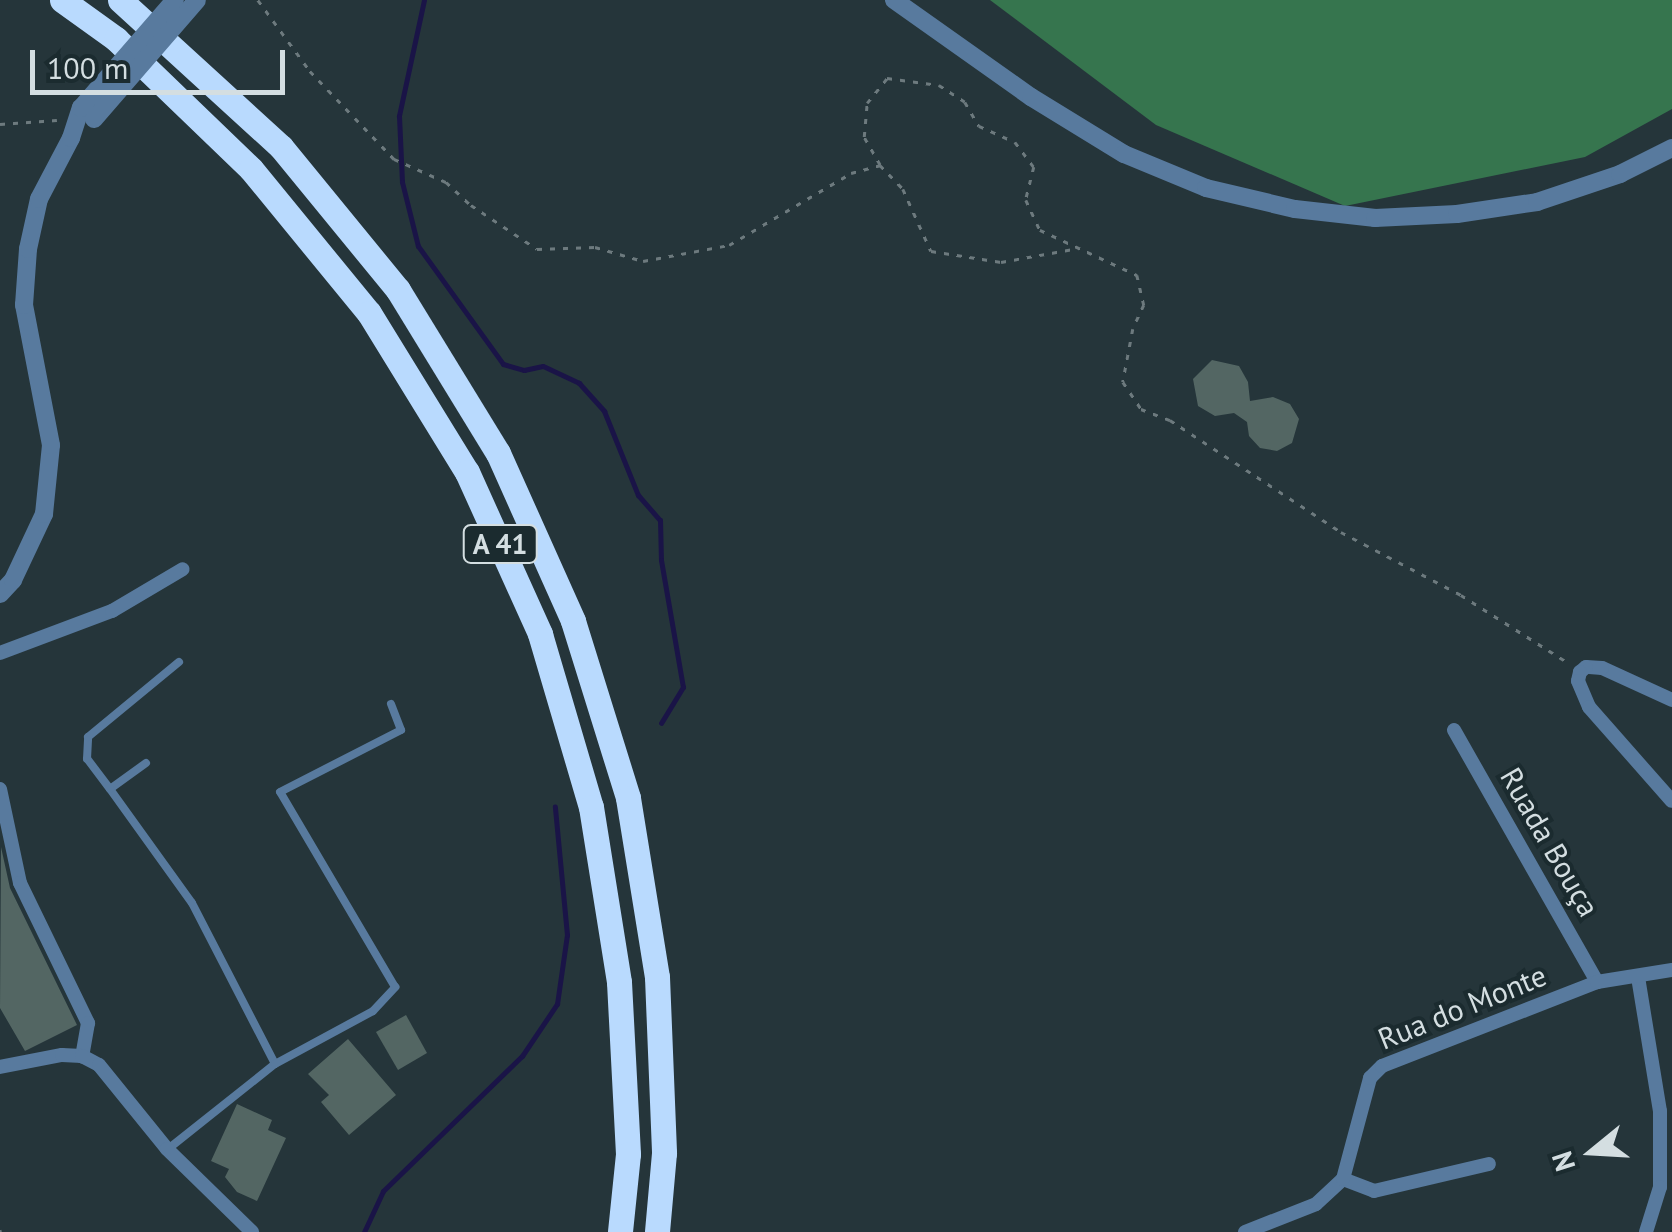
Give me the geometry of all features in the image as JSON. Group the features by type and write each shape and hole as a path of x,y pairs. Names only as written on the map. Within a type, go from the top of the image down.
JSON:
{"highway":[{"name":"A 41","path":"62,0 116,39 252,169 369,314 467,472 540,634 591,807 619,982 628,1154 620,1232"},
{"name":"A 41","path":"120,0 282,148 398,290 498,453 573,621 628,798 657,977 664,1153 656,1232"}],"street":[{"path":"0,594 14,580 44,514 51,444 24,304 39,199 84,114 174,0"},
{"path":"84,114 197,0"},
{"path":"894,0 1031,97 1124,154 1206,188 1295,210 1375,218 1456,214 1537,202 1620,174 1672,148"},
{"path":"0,653 112,611 182,570"},
{"path":"1672,700 1602,668 1586,667 1580,672 1578,681 1590,707 1672,801"},
{"name":"Ruada Bouça","path":"1454,730 1597,982"},
{"path":"0,789 20,883 88,1023 82,1056"},
{"name":"Rua do Monte","path":"1343,1179 1370,1078 1382,1066 1597,982 1672,970"},
{"path":"1638,977 1660,1111 1660,1186 1646,1232"},
{"path":"0,1067 82,1056 114,1079 167,1150 252,1232"},
{"path":"1245,1232 1316,1204 1343,1179 1374,1191 1489,1164"}],"lane":[{"path":"179,662 88,737 87,759 192,903 275,1064"},
{"path":"167,1150 275,1064 373,1011 395,987 280,792 400,730 391,704"},
{"path":"110,789 146,763"}],"path":[{"path":"258,0 310,72 394,159 446,182 471,205 537,249 595,246 643,261 729,245 851,173 880,165"},
{"path":"1080,248 1001,262 932,250 903,189 880,165 864,137 867,102 887,78 939,85 965,102 979,126 1015,142 1034,167 1026,200 1040,230 1080,248 1136,275 1144,306 1132,330 1123,382 1141,409 1170,420 1341,532 1549,647 1580,672"},
{"path":"0,124 84,114"}],"green space":[{"path":"990,0 1672,0 1672,109 1585,157 1345,206 1156,125"}],"building":[{"path":"1212,360 1239,366 1248,382 1250,401 1273,397 1290,404 1299,419 1292,443 1277,451 1260,448 1249,436 1247,422 1234,413 1215,416 1198,406 1193,379"},
{"path":"1,847 10,888 77,1025 25,1051 0,1008"},
{"path":"406,1015 427,1053 398,1070 376,1032"},
{"path":"348,1039 396,1095 349,1135 321,1102 329,1095 308,1074"},
{"path":"237,1104 272,1120 268,1130 286,1138 257,1201 237,1192 225,1177 229,1169 211,1161"}],"waterway":[{"path":"424,0 399,116 402,182 418,246 503,364 524,370 543,366 579,383 604,411 638,495 660,520 661,560 683,687 661,723"},
{"path":"364,1232 383,1191 522,1056 557,1004 567,935 555,807"}]}
